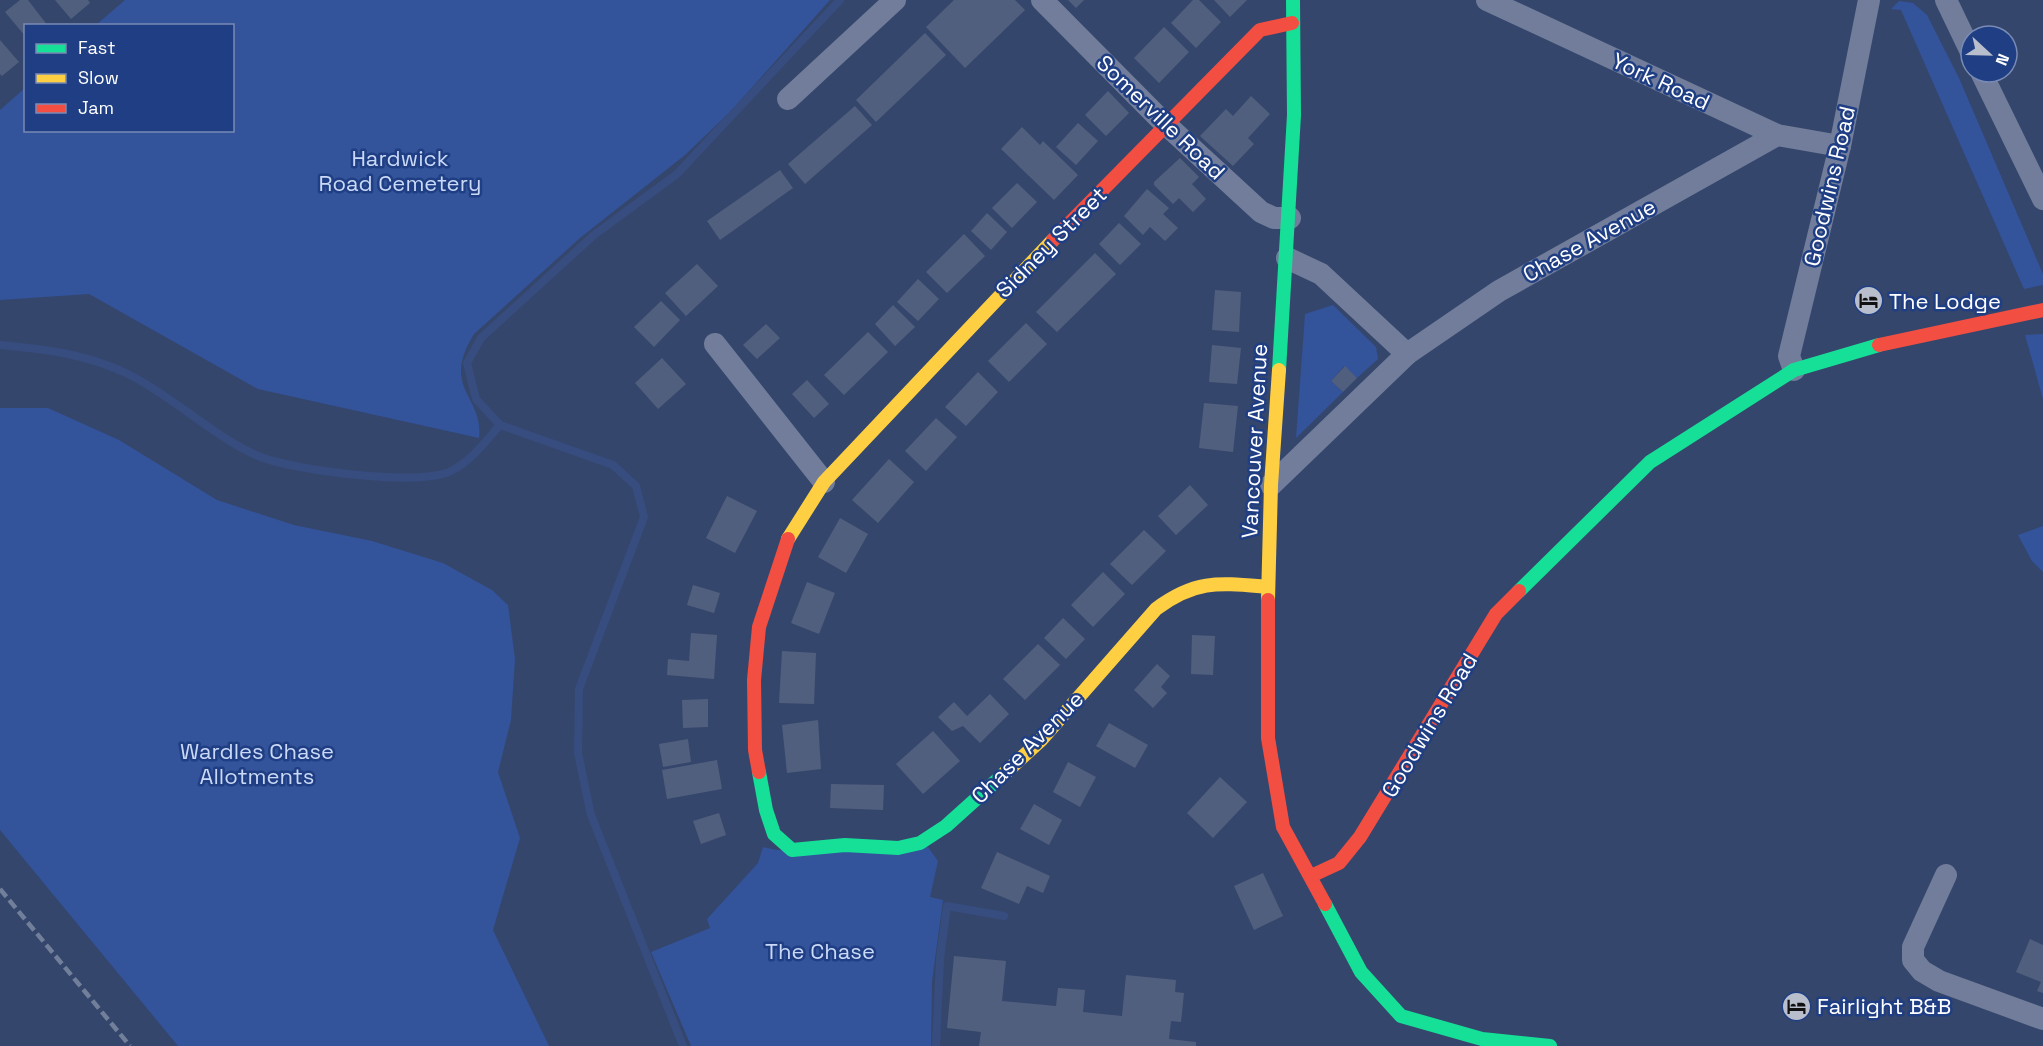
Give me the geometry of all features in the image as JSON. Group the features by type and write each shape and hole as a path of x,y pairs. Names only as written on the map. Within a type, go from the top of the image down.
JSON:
{"street":[{"path":"789,99 896,0"},
{"name":"Somerville Road","path":"1042,0 1167,126 1261,212 1274,218 1290,218"},
{"name":"Vancouver Avenue","path":"1293,0 1294,115 1290,218 1271,485 1268,738 1283,827 1311,876"},
{"name":"York Road","path":"1487,0 1778,135 1840,146"},
{"name":"Goodwins Road","path":"1794,370 1789,356 1840,146 1869,0"},
{"path":"1946,0 1959,27"},
{"name":"Sidney Street","path":"792,850 774,834 765,810 755,750 754,680 759,627 784,544 824,482 1002,292 1260,30 1292,23"},
{"path":"1987,84 2043,199"},
{"name":"Chase Avenue","path":"1271,485 1407,354 1498,291 1778,135"},
{"path":"1287,258 1321,274 1407,354"},
{"name":"Goodwins Road","path":"1311,876 1339,863 1360,837 1496,614 1650,462 1794,370 1888,343 2043,310"},
{"path":"715,344 824,482"},
{"name":"Chase Avenue","path":"792,850 845,845 898,848 920,843 946,826 1042,739 1156,609 1177,592 1201,583 1268,587"},
{"path":"1947,874 1912,946 1913,960 1922,971 1939,981 2043,1019"},
{"path":"1311,876 1337,931 1360,972 1401,1016 1482,1039 1550,1046"}],"green space":[{"name":"Hardwick Road Cemetery","path":"125,0 830,0 730,112 685,155 580,238 474,334 461,368 462,380 476,412 479,438 258,389 89,294 0,300 0,110 24,89 24,132 234,132 234,24 97,24"},
{"path":"1899,1 1913,3 1927,15 1959,78 1959,84 1962,84 2043,274 2043,285 2024,289 1901,10 1891,9"},
{"path":"1333,305 1376,347 1378,359 1357,378 1344,366 1331,381 1343,392 1296,438 1305,314"},
{"path":"2043,334 2043,399 2025,335"},
{"name":"Wardles Chase Allotments","path":"0,408 48,408 119,440 217,500 294,525 372,541 443,563 492,590 508,605 515,659 511,720 498,772 520,838 493,930 549,1046 178,1046 0,830"},
{"path":"2043,526 2043,572 2032,561 2018,535"},
{"name":"The Chase","path":"763,847 777,850 928,847 938,861 930,897 943,900 932,981 931,1046 691,1046 651,952 710,928 707,919 758,863"}],"building":[{"path":"20,0 28,0 46,24 24,24 24,35 5,12"},
{"path":"55,0 88,0 90,3 71,19"},
{"path":"954,0 1015,0 1025,10 965,68 926,27"},
{"path":"1068,0 1084,0 1076,8"},
{"path":"1193,0 1199,0 1221,22 1196,48 1171,23"},
{"path":"1214,0 1247,0 1230,17"},
{"path":"1164,27 1189,52 1159,83 1134,58"},
{"path":"925,33 946,55 876,122 856,100"},
{"path":"0,40 19,62 2,76 0,74"},
{"path":"1108,91 1129,113 1106,136 1085,115"},
{"path":"1251,96 1270,114 1248,138 1254,144 1233,166 1200,136 1226,109 1233,116"},
{"path":"855,106 872,125 805,184 788,164"},
{"path":"1078,123 1098,141 1076,165 1056,147"},
{"path":"1022,127 1040,145 1043,141 1078,175 1054,200 1001,149"},
{"path":"1180,158 1199,177 1192,184 1206,199 1193,212 1179,198 1173,204 1154,185 1154,182"},
{"path":"780,170 793,188 720,240 707,221"},
{"path":"1017,183 1037,202 1012,228 992,208"},
{"path":"1147,189 1169,208 1163,214 1178,228 1165,241 1150,227 1143,235 1124,216"},
{"path":"987,213 1007,232 991,250 971,231"},
{"path":"1119,223 1141,244 1120,265 1099,244"},
{"path":"964,234 985,256 947,293 926,272"},
{"path":"1095,253 1116,274 1057,332 1036,312"},
{"path":"697,264 718,286 686,316 665,293"},
{"path":"918,279 939,299 918,321 897,302"},
{"path":"1215,290 1241,292 1239,332 1212,330"},
{"path":"661,301 680,320 654,347 634,327"},
{"path":"893,305 915,327 895,346 875,324"},
{"path":"1026,323 1047,344 1009,382 988,361"},
{"path":"766,324 780,338 757,359 743,345"},
{"path":"868,332 888,352 844,395 824,375"},
{"path":"1212,345 1241,348 1237,384 1209,382"},
{"path":"662,358 686,384 658,409 635,383"},
{"path":"1345,366 1357,378 1343,392 1331,381"},
{"path":"978,372 998,392 966,426 945,407"},
{"path":"807,380 829,404 814,418 792,394"},
{"path":"1204,403 1238,406 1233,452 1199,448"},
{"path":"936,418 957,437 926,471 905,451"},
{"path":"889,459 914,482 878,523 852,500"},
{"path":"1190,485 1208,505 1176,535 1158,516"},
{"path":"727,496 757,511 735,553 706,538"},
{"path":"840,518 868,534 846,573 818,557"},
{"path":"1144,530 1166,551 1132,585 1110,564"},
{"path":"1103,572 1125,594 1093,627 1071,605"},
{"path":"807,582 835,593 819,634 791,623"},
{"path":"693,585 720,593 714,613 687,605"},
{"path":"1063,618 1085,639 1066,659 1044,638"},
{"path":"691,633 717,635 714,679 667,675 668,659 689,661"},
{"path":"1192,635 1215,636 1213,675 1191,674"},
{"path":"1038,644 1060,665 1025,700 1003,679"},
{"path":"782,651 816,653 814,704 779,703"},
{"path":"1157,664 1170,676 1161,687 1167,693 1153,708 1134,690"},
{"path":"990,694 1009,714 980,743 963,726 952,731 938,717 954,702 967,716"},
{"path":"708,699 708,727 683,728 682,700"},
{"path":"818,720 821,769 787,773 782,725"},
{"path":"1109,723 1148,745 1135,768 1096,746"},
{"path":"933,731 960,761 923,794 896,764"},
{"path":"688,739 691,762 663,767 659,744"},
{"path":"717,760 722,789 667,799 662,770"},
{"path":"1068,762 1096,777 1080,807 1053,792"},
{"path":"1220,777 1247,802 1213,838 1187,813"},
{"path":"831,784 884,785 883,810 830,808"},
{"path":"1034,804 1062,820 1049,845 1020,829"},
{"path":"719,813 726,835 701,844 693,821"},
{"path":"997,852 1050,876 1043,893 1027,886 1019,904 981,888"},
{"path":"1263,873 1283,916 1254,930 1234,886"},
{"path":"2030,939 2043,945 2043,993 2037,991 2041,982 2016,972"},
{"path":"954,956 1006,961 1002,1001 1056,1006 1058,988 1085,990 1083,1012 1122,1016 1126,975 1176,980 1175,992 1184,993 1181,1022 1171,1021 1169,1039 1196,1042 1196,1046 979,1046 981,1032 947,1028"}],"waterway":[{"path":"500,425 476,399 467,363 481,338 594,235 677,174 840,0"},
{"path":"0,345 33,348 81,357 113,367 145,383 224,438 258,456 274,461 355,475 435,476 451,471 465,462 500,425 613,465 636,486 644,517 579,689 578,753 591,815 683,1046"},
{"path":"936,1046 940,959 947,906 1004,916"}],"railway":[{"path":"0,889 130,1046"}],"traffic: fast":[{"path":"1279,370 1294,115 1293,0"},
{"path":"1519,591 1650,462 1794,370 1879,345"},
{"path":"759,772 766,810 774,834 792,850 845,845 898,848 920,843 946,826 1005,773"},
{"path":"1325,904 1361,972 1401,1016 1482,1039 1550,1046"}],"traffic: slow":[{"path":"788,539 824,482 1053,240"},
{"path":"1268,600 1271,485 1279,370"},
{"path":"1005,773 1042,739 1156,609 1170,599 1184,592 1209,585 1268,587"}],"traffic: jam":[{"path":"1053,240 1260,30 1292,23"},
{"path":"1879,345 2043,310"},
{"path":"759,772 755,750 754,680 759,627 788,539"},
{"path":"1311,876 1339,863 1360,837 1496,614 1519,591"},
{"path":"1268,600 1268,738 1283,827 1325,904"}],"place":[{"name":"The Lodge","path":"1868,301"},
{"name":"Fairlight B&B","path":"1796,1006"}]}
